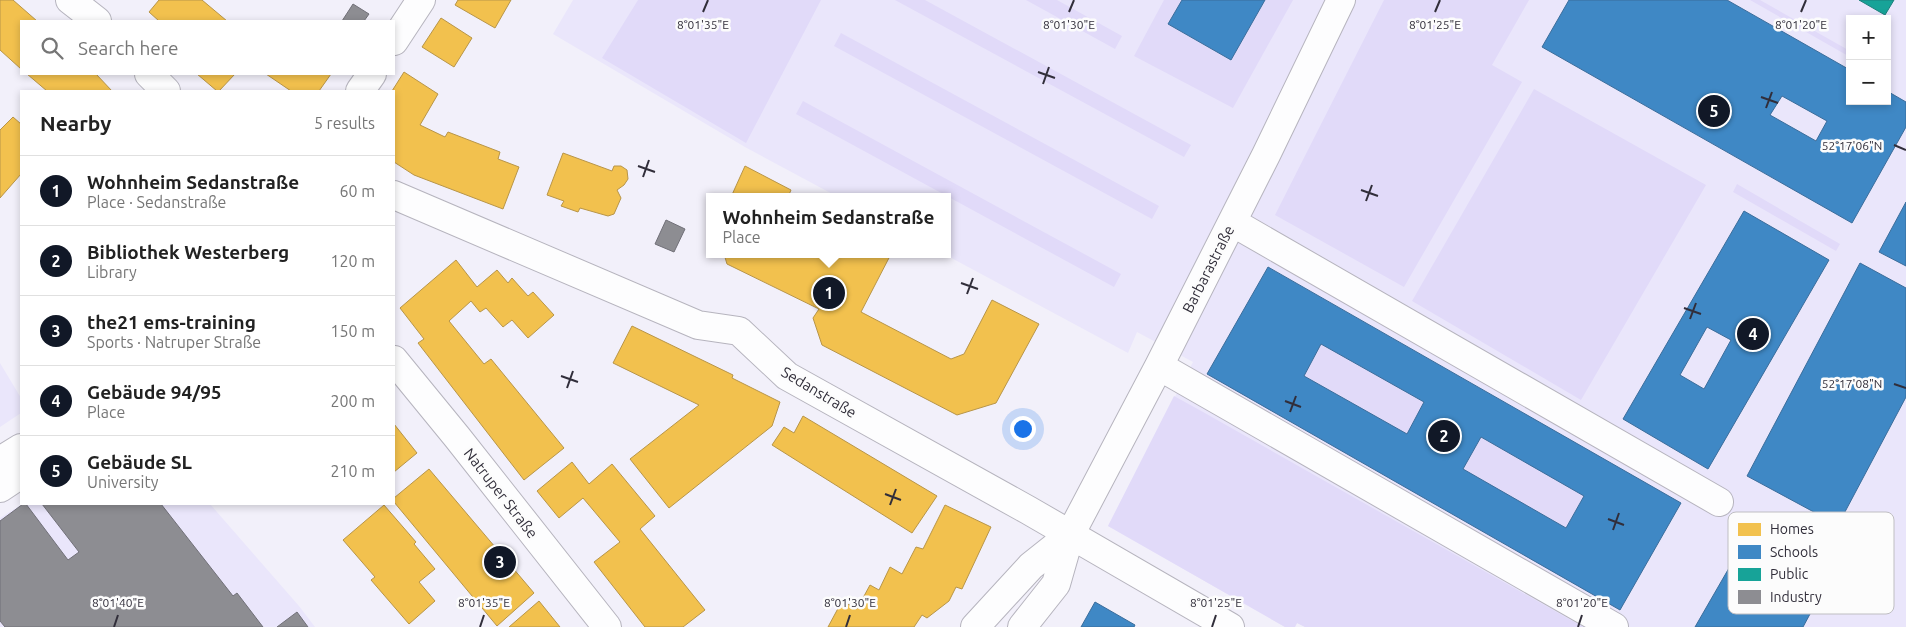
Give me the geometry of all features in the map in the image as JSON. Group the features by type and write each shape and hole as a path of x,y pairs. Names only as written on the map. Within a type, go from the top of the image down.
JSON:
{"street":[{"path":"70,0 95,20"},
{"path":"395,39 421,0"},
{"name":"Barbarastraße","path":"1022,627 1056,584 1070,535 1232,222 1341,0"},
{"path":"149,75 165,90"},
{"path":"361,90 371,75"},
{"name":"Sedanstraße","path":"395,196 698,325 739,331 786,376 1230,627"},
{"path":"1232,222 1720,502"},
{"name":"Natruper Straße","path":"395,361 451,429 607,627"},
{"path":"1159,366 1614,627"},
{"path":"0,461 20,449"},
{"path":"0,488 20,475"},
{"name":"Barbarastraße","path":"974,627 1031,566 1070,535"}],"shaded area":[{"path":"573,0 1906,0 1906,627 1305,627 1297,623 1295,627 1285,627 1108,526 1193,362 1137,332 1128,353 951,258 951,193 831,193 745,147 553,34"},
{"path":"638,0 821,0 746,143 602,58"},
{"path":"895,0 925,0 1191,145 1184,157"},
{"path":"1026,0 1057,0 1122,36 1115,49"},
{"path":"1164,0 1182,0 1168,24 1230,60 1265,0 1293,0 1233,108 1134,56"},
{"path":"1384,0 1529,0 1492,65 1522,82 1404,287 1275,215"},
{"path":"1750,0 1760,0 1846,49 1846,55"},
{"path":"841,33 1159,206 1152,219 834,46"},
{"path":"1534,89 1706,185 1581,400 1412,301"},
{"path":"803,101 1121,274 1114,287 951,198 951,193 941,193 796,114"},
{"path":"1737,184 1840,244 1836,251 1733,192"},
{"path":"1321,344 1424,402 1407,434 1304,376"},
{"path":"0,363 20,396 20,414 0,427"},
{"path":"1174,396 1583,627 1305,627 1297,623 1295,627 1285,627 1108,526"},
{"path":"1481,437 1584,496 1566,528 1463,469"},
{"path":"20,505 211,505 315,627 0,627 0,518"}],"building: Homes":[{"path":"0,0 13,0 36,20 20,20 20,68 0,50"},
{"path":"159,0 202,0 226,20 158,20 149,12"},
{"path":"458,0 511,0 495,28 455,5"},
{"path":"441,18 472,38 454,67 422,47"},
{"path":"404,72 438,94 420,125 445,137 448,132 500,152 498,159 519,167 503,209 414,175 395,163 395,90 393,90"},
{"path":"28,75 97,75 111,90 46,90"},
{"path":"198,75 234,75 220,90 216,90"},
{"path":"267,75 330,75 320,90 290,90"},
{"path":"13,117 20,123 20,175 0,198 0,130"},
{"path":"563,153 612,171 614,166 621,166 627,170 628,179 617,190 621,198 614,214 608,216 580,208 578,212 561,206 564,201 547,195"},
{"path":"745,166 791,190 790,193 733,193"},
{"path":"725,258 889,258 861,312 951,359 964,354 992,300 1039,324 996,403 957,415 822,345 813,318 819,309 727,264"},
{"path":"456,260 477,287 497,270 508,283 512,278 528,296 533,292 554,315 528,338 512,320 503,327 486,308 480,312 471,301 449,321 484,364 491,359 564,448 524,480 418,343 424,339 400,308"},
{"path":"632,326 733,375 732,378 780,402 772,426 669,508 630,459 699,405 613,363"},
{"path":"803,416 937,496 912,533 772,445 784,427 794,433"},
{"path":"395,425 417,453 395,471"},
{"path":"572,462 589,484 612,464 655,516 640,529 705,610 683,627 645,627 594,562 620,542 583,498 559,518 537,491"},
{"path":"429,469 534,593 497,626 395,503 395,497"},
{"path":"384,505 416,542 414,544 435,569 419,582 435,601 409,624 371,580 375,577 343,540"},
{"path":"945,505 991,527 962,589 956,587 949,601 927,618 922,615 914,627 828,627 842,601 857,609 870,585 879,590 890,567 902,574 916,547 923,549"},
{"path":"539,601 560,627 509,627"}],"building: Schools":[{"path":"1182,0 1265,0 1231,60 1168,24"},
{"path":"1569,0 1727,0 1846,68 1846,105 1891,105 1891,93 1906,102 1906,127 1852,223 1542,47","holes":["1782,96 1827,121 1816,141 1770,115"]},
{"path":"1906,202 1906,266 1879,252"},
{"path":"1744,211 1829,260 1708,469 1623,419","holes":["1707,327 1731,340 1704,389 1680,375"]},
{"path":"1860,263 1906,288 1906,397 1845,512 1814,512 1747,476"},
{"path":"1268,267 1681,503 1620,610 1207,374","holes":["1321,344 1424,402 1407,434 1304,376","1481,437 1584,496 1566,528 1463,469"]},
{"path":"1728,570 1728,614 1810,614 1803,627 1695,627"},
{"path":"1095,602 1135,625 1134,627 1081,627"}],"building: Public":[{"path":"1859,0 1894,0 1885,15"}],"building: Industry":[{"path":"353,4 369,14 365,20 343,20"},
{"path":"666,220 685,229 674,252 655,244"},
{"path":"22,505 27,505 68,560 79,552 43,505 162,505 233,596 237,593 263,627 5,627 0,621 0,521"},
{"path":"297,612 308,627 277,627"}],"place":[{"name":"Gebäude SL","path":"1714,111"},
{"name":"Wohnheim Sedanstraße","path":"829,293"},
{"name":"Gebäude 94/95","path":"1753,334"},
{"name":"Bibliothek Westerberg","path":"1444,436"},
{"name":"the21 ems-training","path":"500,562"}]}
